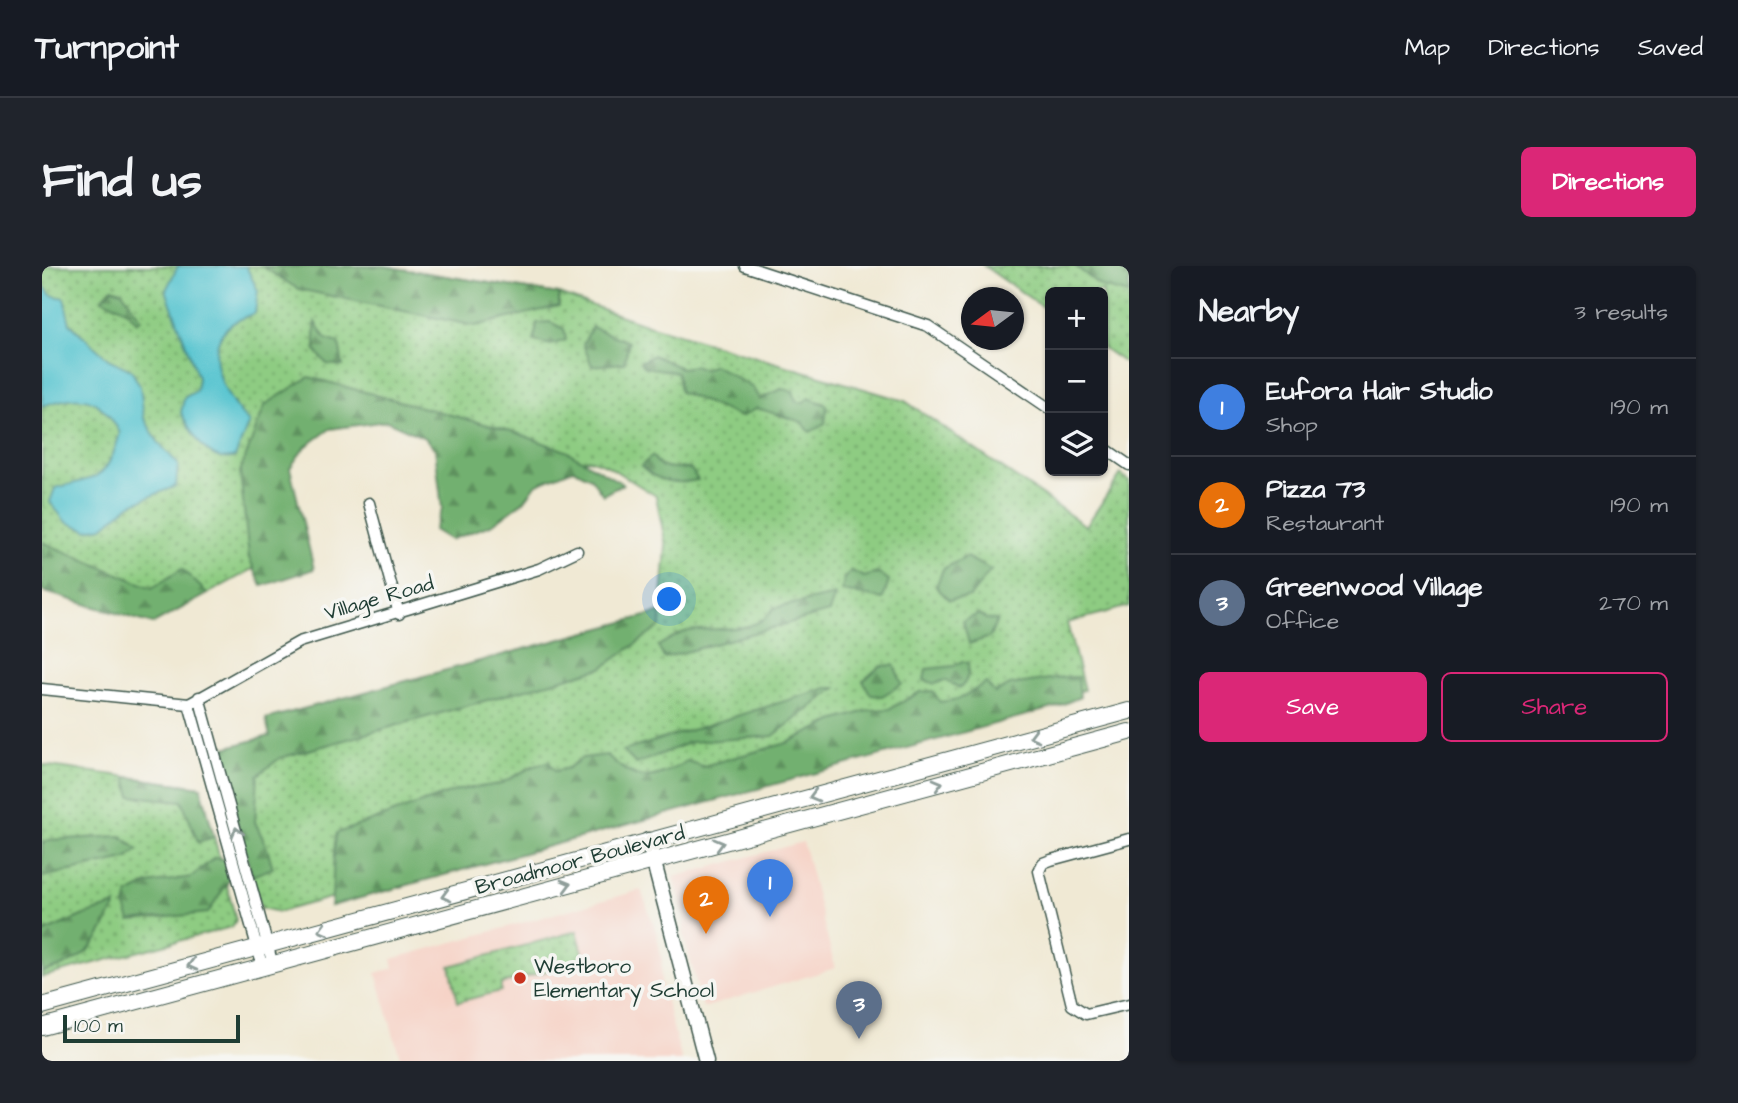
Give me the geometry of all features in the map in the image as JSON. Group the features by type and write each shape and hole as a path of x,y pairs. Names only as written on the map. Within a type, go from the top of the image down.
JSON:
{"main road":[{"name":"Broadmoor Boulevard","path":"42,1006 1129,711"},
{"name":"Broadmoor Boulevard","path":"42,1027 1129,732"}],"street":[{"path":"745,266 928,326 1045,406"},
{"path":"1108,450 1129,465"},
{"path":"369,503 399,614"},
{"name":"Village Road","path":"189,704 299,642 399,614 539,569 577,551"},
{"path":"42,689 189,704 268,967"},
{"path":"200,697 262,946"},
{"path":"1129,839 1051,860 1043,863 1039,871 1072,1005 1086,1014 1129,1004"},
{"path":"648,840 706,1061"}],"shaded area":[{"path":"803,842 835,968 703,1008 684,936 684,915 674,877"},
{"name":"Westboro Elementary School","path":"641,890 657,934 662,961 661,982 682,1061 401,1061 376,973 394,968 392,959"}],"green space":[{"path":"42,266 383,266 559,294 648,325 905,401 1086,526 1121,474 1129,481 1129,606 1067,623 1084,690 279,912 261,908 217,750 270,736 266,719 661,612 666,546 656,496 606,465 589,459 466,490 443,416 318,412 284,464 304,541 153,624 42,591"},
{"path":"383,266 559,294 559,306 475,326 298,289 263,267"},
{"path":"984,266 1129,266 1129,366 1108,351 1108,287 1045,287 1045,309 1024,294 1024,287 1014,287"},
{"path":"1075,266 1129,266 1129,294 1102,287"},
{"path":"112,288 122,291 141,319 137,322 126,310 102,299"},
{"path":"315,322 326,339 339,343 343,366 327,364 315,350"},
{"path":"550,322 564,329 566,340 551,345 534,341 537,323"},
{"path":"592,327 629,342 624,363 592,366 583,344"},
{"path":"653,355 681,368 695,366 703,370 714,365 753,388 759,399 782,389 793,391 796,401 802,403 809,398 827,405 825,424 810,432 802,422 757,408 741,417 680,392 677,372 645,367 640,362"},
{"path":"309,377 511,431 566,451 623,484 603,495 591,478 573,469 537,484 524,501 493,524 450,540 434,530 442,509 435,449 425,438 387,421 330,429 304,448 290,468 314,569 262,586 249,558 240,472 265,405"},
{"path":"652,456 661,467 691,469 698,480 674,482 654,476 641,466"},
{"path":"42,542 152,588 182,569 208,594 153,624 42,591"},
{"path":"966,557 991,570 970,597 949,600 936,587 943,569"},
{"path":"852,571 864,577 877,573 889,580 883,599 842,591 844,578"},
{"path":"835,595 829,612 664,658 658,646 684,632 747,626 767,617 774,608"},
{"path":"661,612 661,626 602,668 280,758 258,775 255,822 273,868 252,876 217,750 270,736 266,719"},
{"path":"979,614 986,619 997,620 990,637 969,644 963,621"},
{"path":"962,661 968,663 968,670 966,680 960,688 945,680 935,684 924,680 926,669 954,666"},
{"path":"894,665 902,684 882,696 871,695 863,681 880,666"},
{"path":"1078,677 1080,697 1056,707 331,906 337,833 458,790 500,784 533,766 549,762 555,771 568,768 582,758 607,755 627,771 645,777 654,776 687,761 703,766 787,743 833,721 870,710 889,709 920,692 933,691 940,702 959,699 986,683 995,693 1010,685"},
{"path":"827,688 836,688 773,736 691,742 636,764 623,751"},
{"path":"42,765 201,787 236,920 232,927 42,977"},
{"path":"126,777 201,787 214,837 198,842 182,801 131,796"},
{"path":"121,836 138,850 126,859 42,877 42,845 48,840"},
{"path":"214,858 226,859 231,877 208,913 130,921 125,906 128,894 148,884 191,877"},
{"path":"116,905 89,950 70,963 42,972 42,933"},
{"path":"577,931 585,960 501,984 501,991 458,1002 450,966"}],"water":[{"path":"178,266 246,266 258,291 255,313 230,325 221,336 217,348 217,361 225,389 249,422 235,457 225,459 209,452 196,438 181,413 184,398 196,391 198,378 166,290"},
{"path":"42,284 51,295 64,298 70,324 108,359 131,370 140,386 144,418 158,442 178,464 176,486 129,505 103,527 87,530 66,522 50,502 55,488 99,474 110,460 120,433 105,410 88,400 68,399 42,406"}],"place":[{"name":"Eufora Hair Studio","path":"770,917"},
{"name":"Pizza 73","path":"706,934"},
{"name":"Westboro Elementary School","path":"520,978"},
{"name":"Greenwood Village","path":"859,1039"}]}
